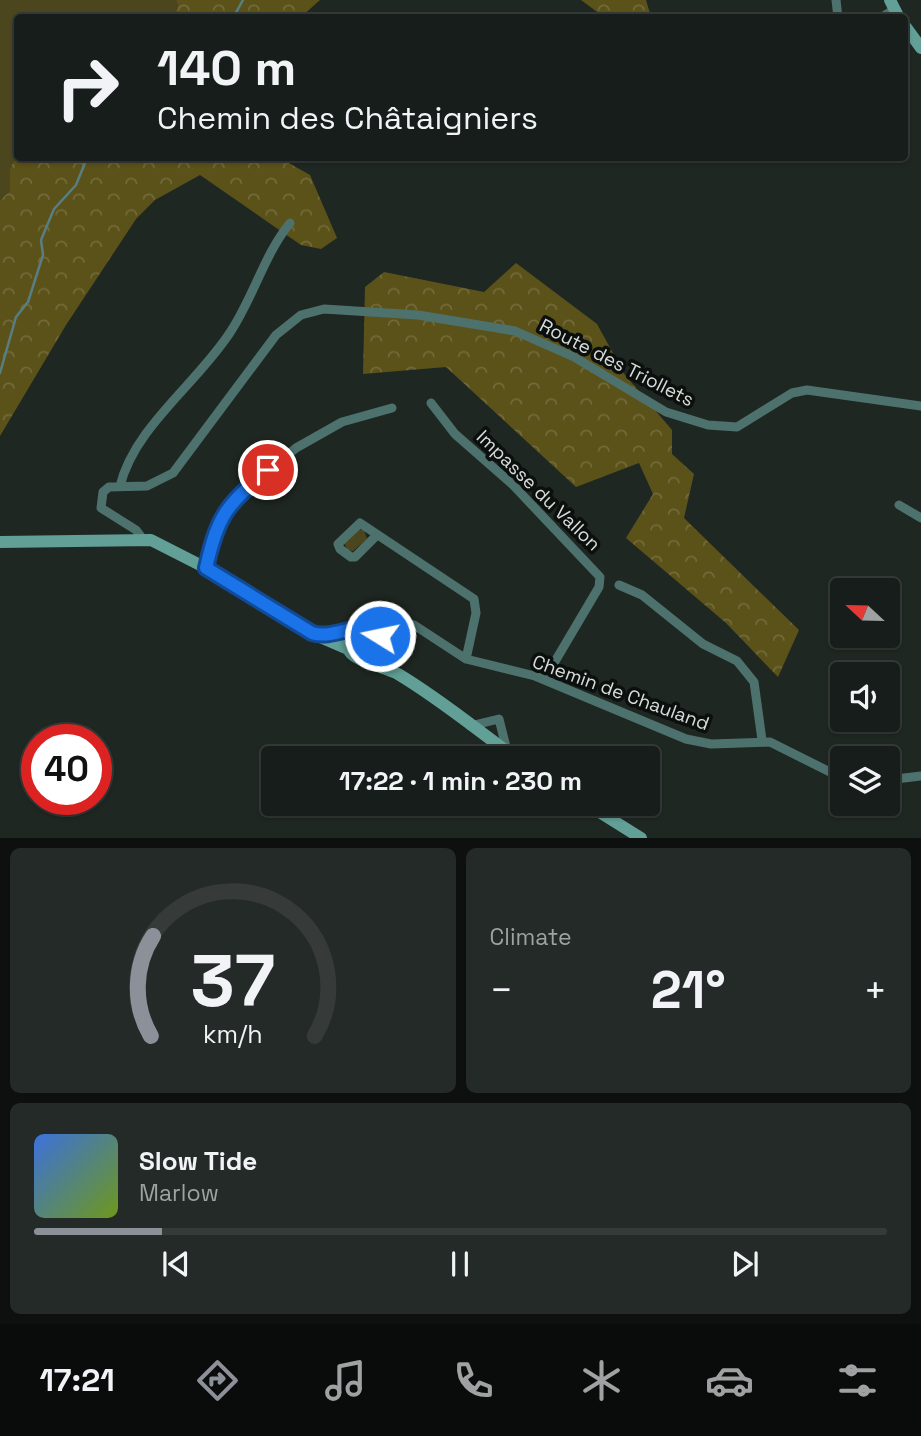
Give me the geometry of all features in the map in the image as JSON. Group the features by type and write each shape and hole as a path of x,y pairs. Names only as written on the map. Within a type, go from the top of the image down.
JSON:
{"street":[{"path":"908,30 921,48"},
{"path":"142,538 136,530 101,508 103,492 109,487 120,486 126,463 139,441 229,334 274,243 290,223"},
{"name":"Route des Triollets","path":"120,486 147,486 173,473 276,335 301,315 324,309 418,315 515,331 574,357 666,412 708,425 737,427 792,393 807,390 921,406"},
{"name":"Impasse du Vallon","path":"432,403 455,434 513,485 600,577 593,598 544,680"},
{"path":"206,568 214,537 231,502 296,448 342,422 392,408"},
{"path":"899,505 921,518"},
{"path":"377,535 474,599 475,613 466,659"},
{"path":"0,542 142,538 206,568 312,633 348,649 355,657 394,672 432,695 500,746"},
{"path":"619,585 642,595 703,644 737,661 754,682 762,740"},
{"name":"Chemin de Chauland","path":"370,627 392,627 407,623 414,625 466,659 544,680 694,742 711,744 762,740 791,750 830,771"},
{"path":"325,637 352,631 360,626 370,627 394,672"},
{"path":"366,659 392,627"},
{"path":"348,649 352,631"},
{"path":"470,726 499,719 509,746"},
{"path":"900,778 921,776"},
{"path":"606,816 641,838"}],"shaded area":[{"path":"0,0 176,0 178,6 174,14 14,14 14,161 10,168 10,191 0,200"},
{"path":"359,529 364,530 367,539 353,551 347,550 344,542"}],"green space":[{"path":"176,0 320,0 304,14 174,14 178,6"},
{"path":"581,0 646,0 650,14 600,14"},
{"path":"14,161 285,161 310,175 337,238 321,249 301,245 200,175 155,200 136,219 66,325 0,436 0,200 10,191 10,168"},
{"path":"516,263 597,324 625,375 672,430 672,454 694,474 684,518 799,630 778,677 726,623 626,538 653,494 639,463 576,487 446,367 363,374 365,287 384,272 484,292"}],"waterway":[{"path":"235,14 243,0"},
{"path":"0,373 16,317 28,302 43,255 41,240 54,209 76,185 86,161"}],"route":[{"path":"268,470 231,502 214,537 206,568 312,633 325,637 365,626 374,629 380,636"}]}
